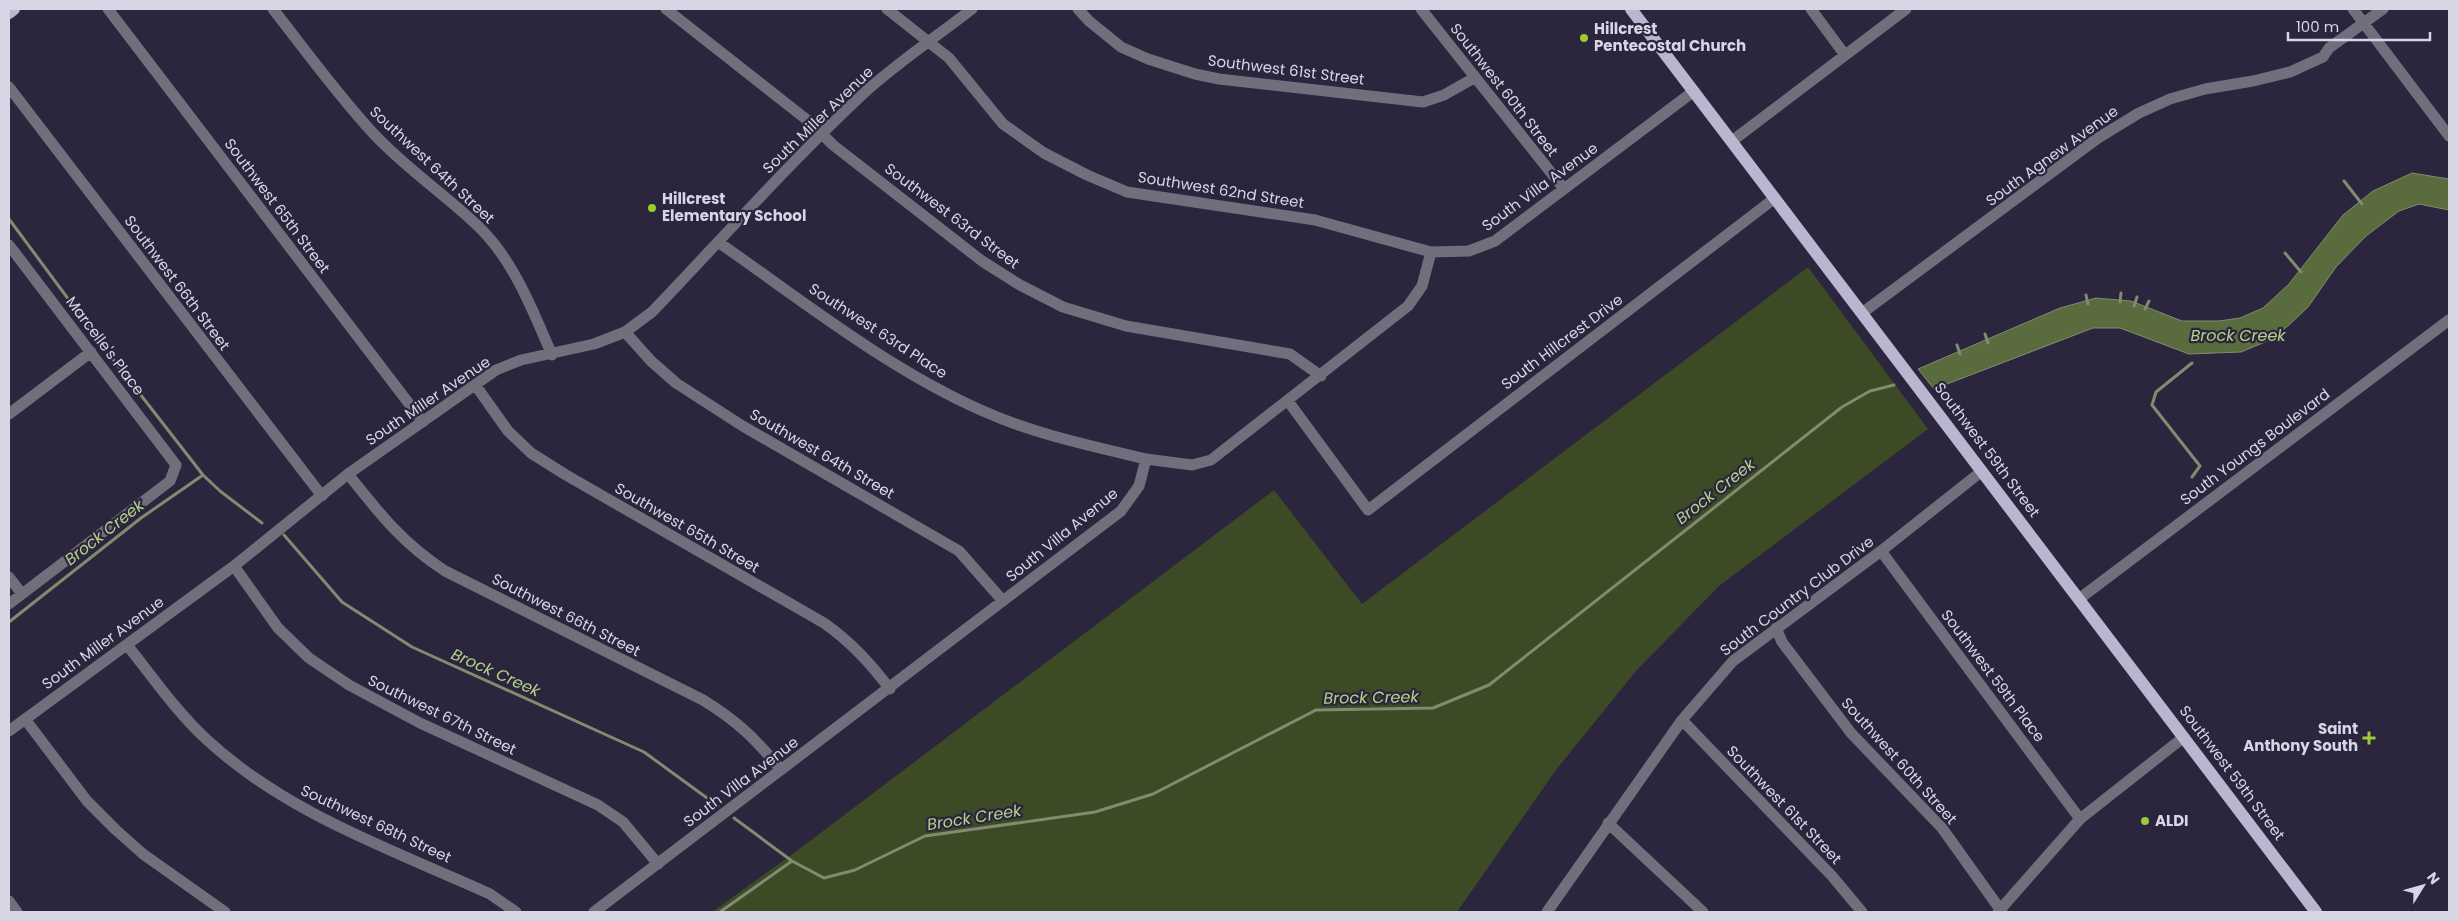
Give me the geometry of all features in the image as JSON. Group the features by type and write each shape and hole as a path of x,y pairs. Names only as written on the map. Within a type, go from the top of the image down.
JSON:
{"main road":[{"path":"9,13 14,9"},
{"name":"Southwest 59th Street","path":"1632,9 2316,912"}],"street":[{"name":"Southwest 65th Street","path":"108,9 422,422"},
{"name":"Southwest 64th Street","path":"273,9 374,135 480,228 497,248 531,306 552,354"},
{"name":"Southwest 63rd Street","path":"666,9 982,260 1020,285 1063,307 1126,326 1290,354 1321,376"},
{"name":"Southwest 62nd Street","path":"887,9 949,58 1003,124 1044,153 1095,178 1127,192 1273,212 1315,220 1431,252"},
{"name":"South Miller Avenue","path":"9,731 234,566 348,474 476,386 496,370 522,360 594,344 625,332 652,312 822,134 865,92 908,56 972,9"},
{"name":"Southwest 61st Street","path":"1078,9 1089,21 1121,47 1148,59 1219,79 1423,102 1457,89 1474,78"},
{"name":"Southwest 60th Street","path":"1421,9 1564,189"},
{"path":"1811,9 1845,55"},
{"path":"1732,141 1906,9"},
{"path":"2353,9 2449,136"},
{"name":"South Agnew Avenue","path":"1862,313 2098,138 2139,113 2170,99 2205,89 2254,81 2290,72 2322,57 2329,48 2383,9"},
{"name":"Southwest 66th Street","path":"9,87 322,496"},
{"name":"South Villa Avenue","path":"1431,252 1455,253 1482,247 1509,231 1694,91"},
{"name":"South Hillcrest Drive","path":"1288,401 1368,510 1775,198"},
{"name":"Southwest 63rd Place","path":"718,242 889,358 982,411 1062,438 1146,460"},
{"name":"Marcelle's Place","path":"9,246 176,465 170,481 22,594"},
{"path":"1146,460 1192,465 1210,460 1321,376 1408,306 1422,286 1431,252"},
{"name":"South Youngs Boulevard","path":"2079,598 2449,320"},
{"name":"Southwest 64th Street","path":"625,332 651,361 684,388 742,425 959,551 1003,601"},
{"path":"9,414 91,352"},
{"name":"Southwest 65th Street","path":"476,386 508,431 531,453 566,476 824,623 848,640 868,660 890,689"},
{"name":"South Villa Avenue","path":"594,912 890,689 1121,511 1140,486 1146,460"},
{"name":"South Country Club Drive","path":"1547,912 1682,720 1733,661 1881,551 1982,472"},
{"name":"Southwest 66th Street","path":"348,474 391,528 417,553 445,571 703,700 735,720 759,743 781,770"},
{"name":"Southwest 59th Place","path":"1881,551 2080,819"},
{"name":"Southwest 67th Street","path":"234,566 278,628 309,658 349,685 420,723 598,805 623,822 658,864"},
{"path":"9,576 22,594 9,604"},
{"name":"Southwest 60th Street","path":"1776,628 1782,642 1836,715 1942,828 2000,911"},
{"name":"Southwest 68th Street","path":"127,645 176,708 204,737 232,762 265,785 308,812 490,894 516,912"},
{"path":"25,719 87,801 116,830 143,854 219,911"},
{"name":"Southwest 61st Street","path":"1682,720 1832,876 1862,912"},
{"path":"2000,911 2056,844 2080,819 2184,737"},
{"path":"1608,823 1703,912"},
{"path":"9,901 17,912"}],"shaded area":[{"path":"1808,267 1928,429 1719,586 1636,671 1556,770 1457,912 712,912 798,850 1274,490 1362,604"}],"water":[{"name":"Brock Creek","path":"2412,173 2449,179 2449,210 2419,204 2399,211 2366,236 2336,267 2308,307 2289,325 2270,340 2241,352 2189,354 2120,328 2093,328 1934,389 1918,369 2060,308 2096,298 2131,301 2182,321 2219,321 2240,318 2263,308 2289,284 2343,215 2373,191"}],"waterway":[{"path":"2344,181 2362,204"},
{"path":"9,219 112,358 203,475 220,491 262,523"},
{"path":"2285,253 2301,272"},
{"path":"2120,302 2121,293"},
{"path":"2086,295 2088,304"},
{"path":"2134,306 2137,297"},
{"path":"2145,309 2149,301"},
{"path":"1985,334 1988,343"},
{"path":"1957,345 1960,354"},
{"path":"2192,363 2156,392 2152,405 2200,466 2192,477"},
{"name":"Brock Creek","path":"734,818 792,861 824,878 855,870 925,836 1095,812 1153,794 1316,710 1433,708 1489,685 1842,407 1870,391 1894,385"},
{"name":"Brock Creek","path":"9,622 141,518 203,475"},
{"name":"Brock Creek","path":"284,535 342,602 412,647 644,752 718,806"},
{"path":"720,912 792,861"}],"place":[{"name":"Hillcrest Pentecostal Church","path":"1584,38"},
{"name":"Hillcrest Elementary School","path":"652,208"},
{"name":"Saint Anthony South","path":"2369,738"},
{"name":"ALDI","path":"2145,821"}]}
